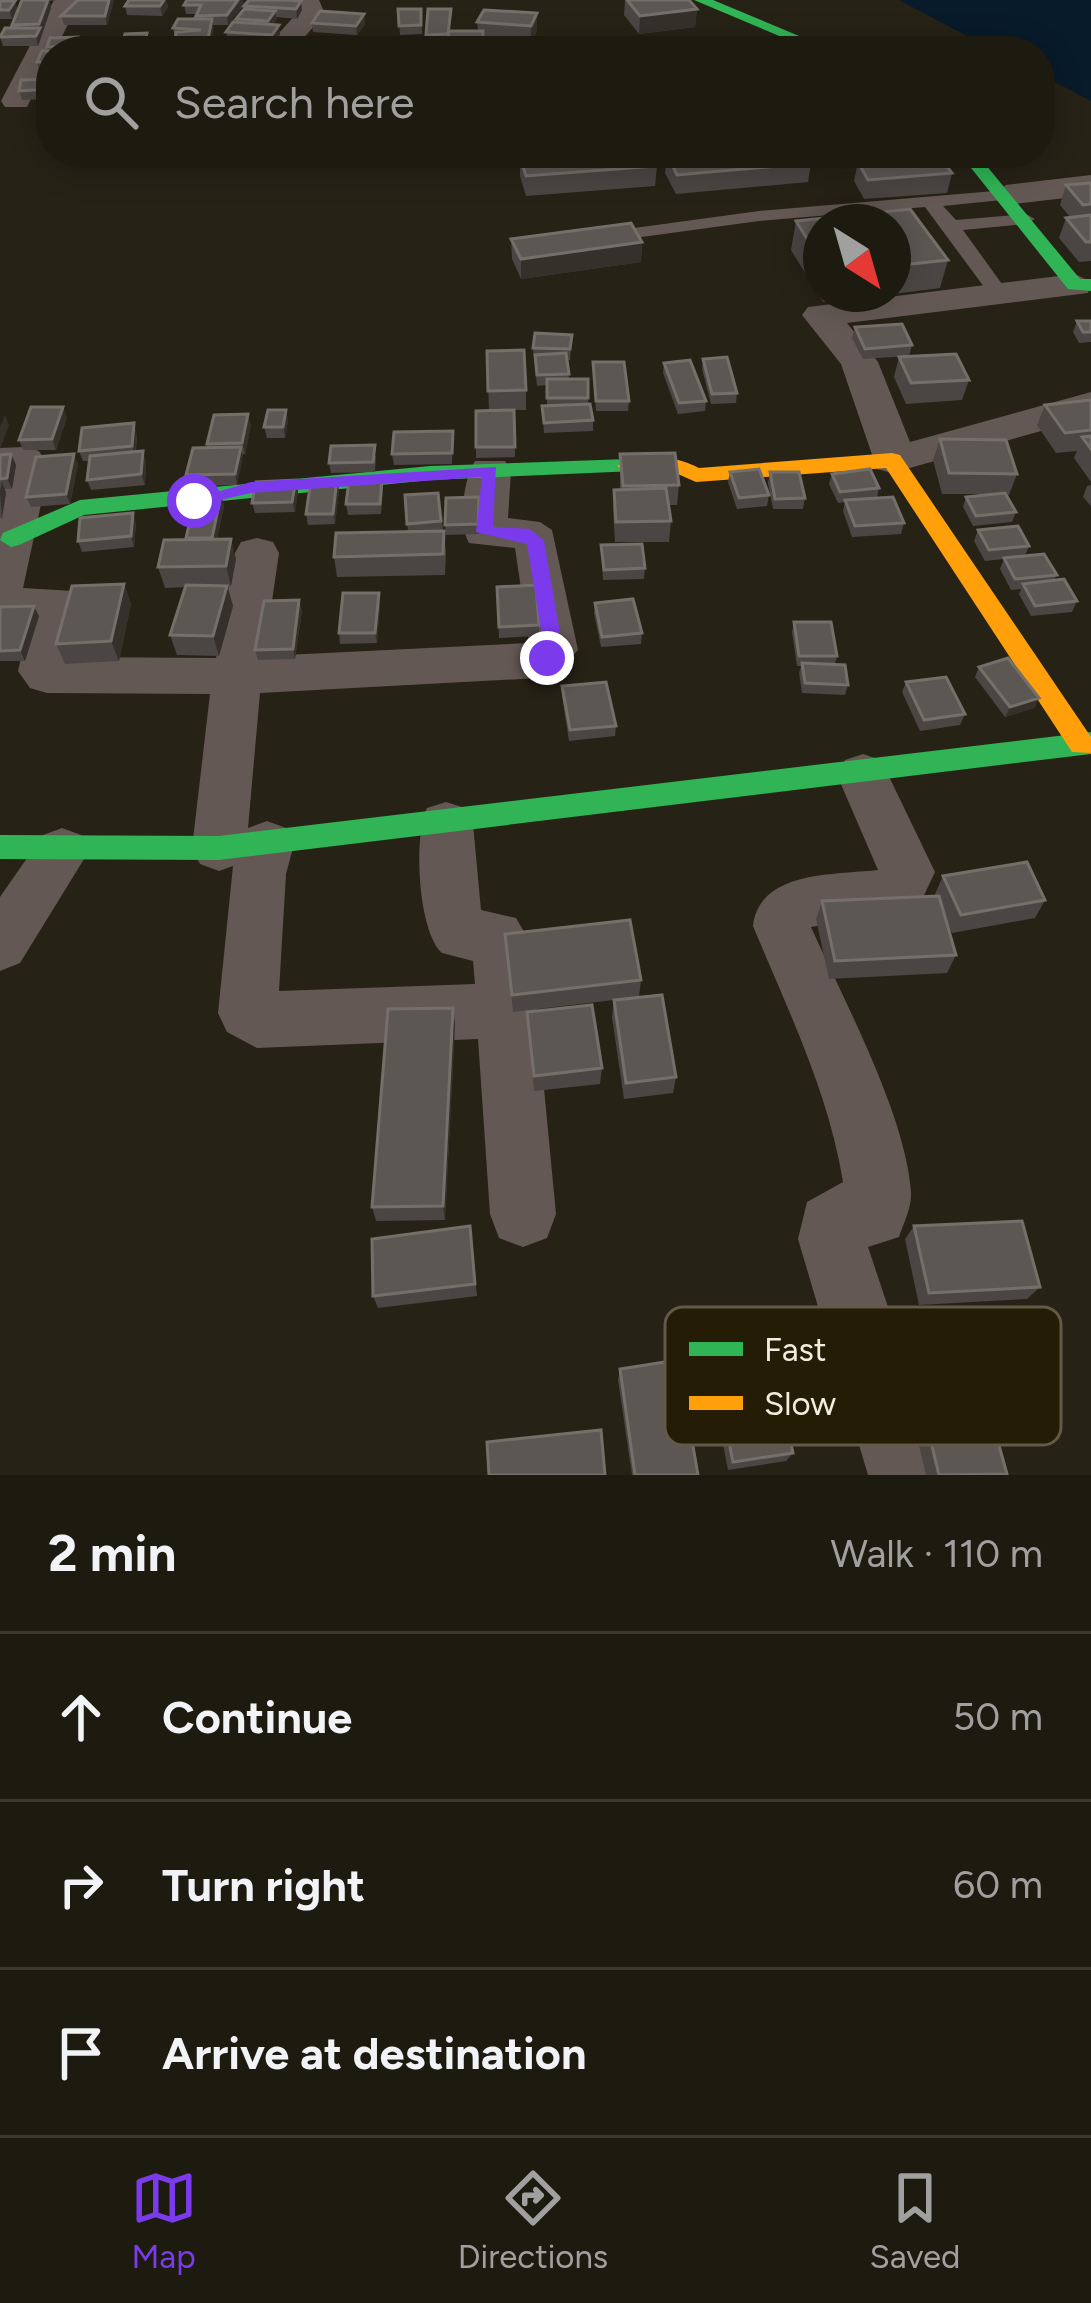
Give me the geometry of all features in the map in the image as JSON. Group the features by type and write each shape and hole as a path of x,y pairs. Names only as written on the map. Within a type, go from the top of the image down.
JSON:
{"street":[{"path":"49,36 67,0"},
{"path":"290,36 310,14 306,0"},
{"path":"701,0 791,36"},
{"path":"16,101 36,61"},
{"path":"981,168 1083,285"},
{"path":"1016,207 1091,185"},
{"path":"0,847 62,851 243,846 862,775 1087,744 990,610 892,460 887,428 859,362 821,315 997,291 1083,285"},
{"path":"11,539 80,508 194,501 251,488 490,471 674,464 696,475 892,460 1091,404"},
{"path":"0,461 24,460 28,467 0,587"},
{"path":"0,604 57,603 42,671 47,675 234,703 547,658 554,650 536,541 524,533 484,532 490,471"},
{"path":"257,553 234,703 243,846 258,874 248,1013 256,1020 509,1010"},
{"path":"853,1307 831,1226 838,1219 875,1213 882,1194 859,1117 782,918 798,904 898,891 904,885 907,872 862,775"},
{"path":"446,824 454,928 498,938 509,1010 523,1214"},
{"path":"0,946 62,851"},
{"path":"897,1445 906,1475"}],"lane":[{"path":"930,202 997,291"},
{"path":"588,239 759,216 930,202 1016,207"},
{"path":"951,226 1016,207"}],"water":[{"path":"899,0 1091,0 1091,101 1055,82 1055,36 967,36"}],"building":[{"path":"22,0 48,0 39,24 12,25"},
{"path":"78,0 109,0 105,16 61,16"},
{"path":"129,0 164,0 160,6 125,6"},
{"path":"187,0 238,0 227,15 196,16 201,5 184,5"},
{"path":"249,0 301,1 296,9 244,6"},
{"path":"627,0 689,0 697,9 640,16"},
{"path":"0,1 15,1 9,10 0,10"},
{"path":"244,9 275,11 268,21 236,19"},
{"path":"398,9 421,9 421,25 399,26"},
{"path":"428,9 451,9 448,34 426,35"},
{"path":"484,10 537,13 531,26 477,22"},
{"path":"320,11 364,14 356,26 312,23"},
{"path":"178,19 212,19 209,36 176,36 176,32 201,30 173,28"},
{"path":"233,22 279,25 272,35 226,32"},
{"path":"5,28 40,28 36,36 0,37"},
{"path":"449,31 483,31 483,36 448,36"},
{"path":"21,80 36,80 36,90 19,91"},
{"path":"523,168 631,168 526,176"},
{"path":"674,168 755,168 677,175"},
{"path":"861,168 948,168 952,173 868,180"},
{"path":"1091,183 1091,204 1083,205 1066,185"},
{"path":"911,210 948,260 911,264"},
{"path":"1091,215 1091,242 1086,242 1066,218"},
{"path":"631,223 642,242 521,259 511,239"},
{"path":"1077,321 1091,321 1091,332 1083,332"},
{"path":"902,324 912,345 865,349 855,327"},
{"path":"535,333 572,335 570,349 533,348"},
{"path":"524,350 526,390 488,391 487,351"},
{"path":"566,353 569,374 537,375 535,355"},
{"path":"956,354 969,380 911,383 899,357"},
{"path":"727,357 737,393 712,394 703,359"},
{"path":"690,360 706,401 679,403 664,363"},
{"path":"593,362 624,362 629,401 596,401"},
{"path":"547,379 588,379 588,398 547,398"},
{"path":"1091,400 1091,430 1065,433 1045,405"},
{"path":"590,404 593,420 544,423 542,406"},
{"path":"31,407 63,407 52,439 19,440"},
{"path":"268,410 286,410 283,427 264,427"},
{"path":"514,410 515,447 476,447 476,411"},
{"path":"248,414 242,443 207,444 214,415"},
{"path":"134,423 132,446 79,451 82,428"},
{"path":"453,431 452,453 392,454 394,432"},
{"path":"940,439 1006,440 1017,474 949,473"},
{"path":"375,445 373,462 329,463 331,446"},
{"path":"241,447 235,474 186,475 193,448"},
{"path":"143,451 141,474 87,480 90,456"},
{"path":"675,453 679,485 623,486 620,454"},
{"path":"11,454 7,478 0,479 0,455"},
{"path":"74,454 66,494 26,497 36,457"},
{"path":"759,469 769,495 739,498 730,472"},
{"path":"870,469 879,488 840,492 832,474"},
{"path":"770,472 799,472 805,498 775,499"},
{"path":"337,479 333,514 306,514 311,480"},
{"path":"382,479 380,504 346,504 349,480"},
{"path":"296,480 292,502 252,503 256,482"},
{"path":"666,488 671,521 616,522 614,490"},
{"path":"438,493 441,521 407,524 405,495"},
{"path":"1005,493 1016,512 976,516 966,497"},
{"path":"221,495 212,538 186,538 196,496"},
{"path":"479,497 478,524 445,525 446,498"},
{"path":"893,497 904,523 855,526 845,500"},
{"path":"133,513 131,536 78,541 80,518"},
{"path":"1018,526 1029,546 989,550 978,530"},
{"path":"444,531 443,554 334,557 336,533"},
{"path":"231,539 226,566 158,567 164,540"},
{"path":"642,544 645,568 604,570 601,545"},
{"path":"1044,554 1057,575 1015,579 1004,558"},
{"path":"1064,579 1077,601 1035,606 1023,584"},
{"path":"124,584 111,641 56,644 72,586"},
{"path":"186,585 227,586 213,636 170,635"},
{"path":"536,585 539,625 499,627 497,587"},
{"path":"343,593 379,593 375,633 339,633"},
{"path":"633,599 642,633 602,637 595,603"},
{"path":"299,600 293,649 255,650 264,601"},
{"path":"34,606 20,650 0,651 0,607"},
{"path":"794,622 831,622 837,656 799,656"},
{"path":"1008,658 1039,698 1010,707 979,667"},
{"path":"802,663 845,665 848,685 805,683"},
{"path":"946,677 965,714 924,720 906,682"},
{"path":"606,682 616,726 570,730 562,686"},
{"path":"1027,862 1045,900 961,915 943,876"},
{"path":"939,896 956,955 835,961 822,901"},
{"path":"630,920 641,980 512,995 505,934"},
{"path":"662,995 676,1077 626,1083 614,1000"},
{"path":"592,1005 602,1068 534,1076 527,1012"},
{"path":"453,1008 443,1206 372,1207 388,1009"},
{"path":"1022,1221 1040,1287 929,1293 914,1226"},
{"path":"470,1226 475,1284 373,1296 372,1239"},
{"path":"665,1362 665,1445 693,1445 698,1475 635,1475 620,1369"},
{"path":"601,1430 605,1475 489,1475 487,1442"},
{"path":"730,1445 791,1445 793,1453 733,1462"},
{"path":"932,1445 999,1445 1007,1474 939,1475"}],"traffic: fast":[{"path":"701,0 791,36"},
{"path":"979,168 1075,285 1091,285"},
{"path":"11,539 80,508 430,473 628,466"},
{"path":"0,847 219,848 1091,743"}],"traffic: slow":[{"path":"628,466 674,464 696,475 892,460 1082,745"}],"route":[{"path":"194,501 251,488 490,471 484,532 524,533 536,541 554,650 547,658"}]}
